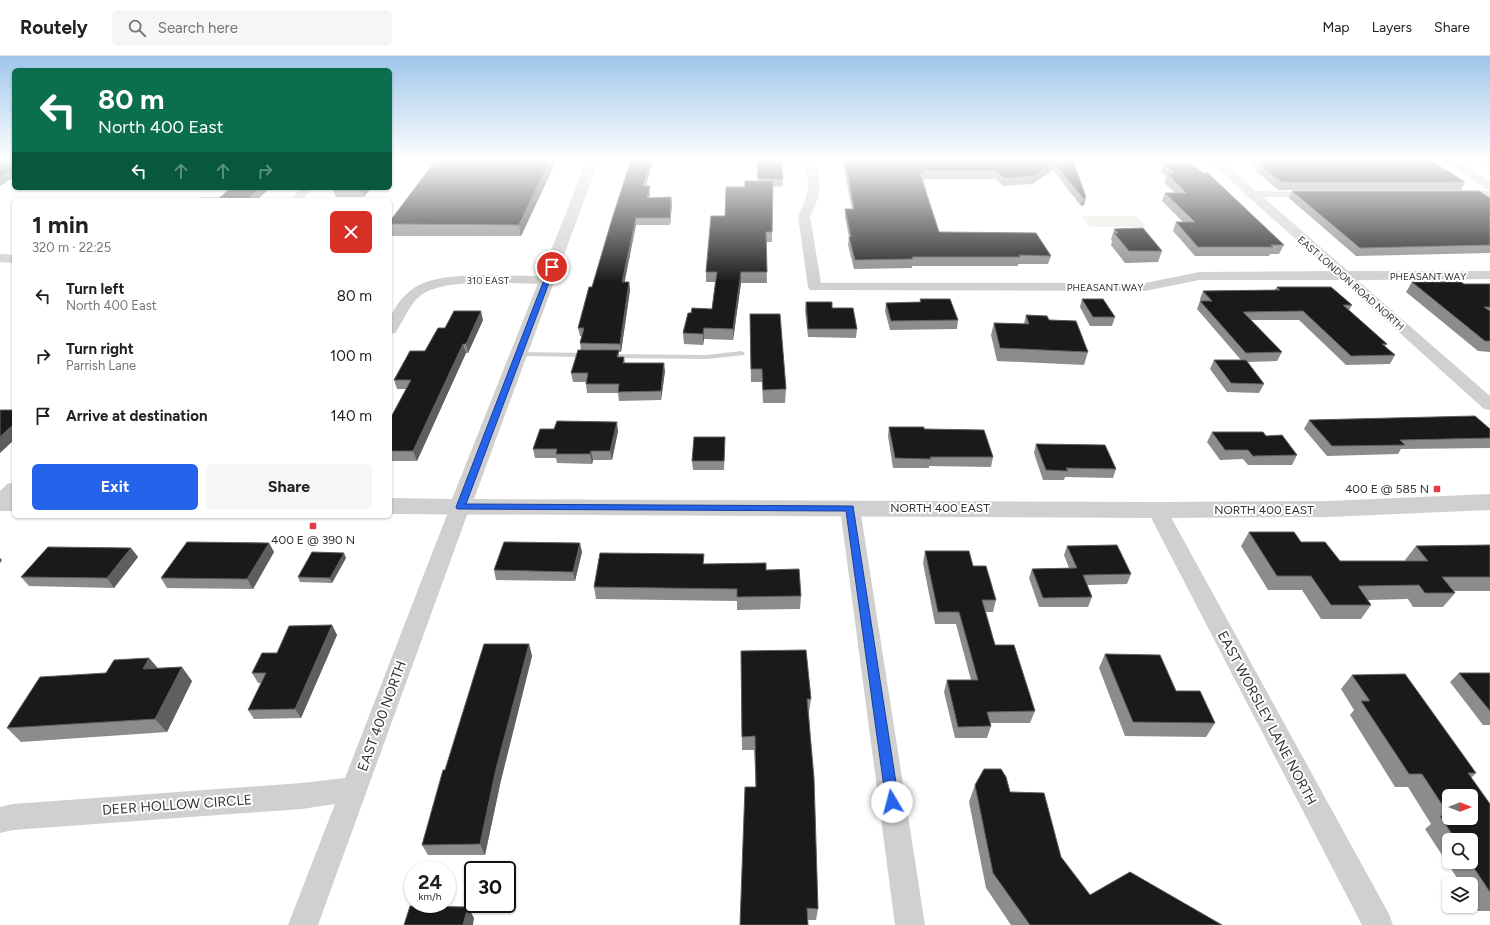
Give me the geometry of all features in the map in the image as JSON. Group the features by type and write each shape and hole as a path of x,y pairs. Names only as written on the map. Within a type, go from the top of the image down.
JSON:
{"street":[{"path":"460,507 520,354 577,201"},
{"name":"PHEASANT WAY","path":"811,201 804,216 815,287 1145,287 1199,276 1490,275"},
{"name":"EAST LONDON ROAD NORTH","path":"1258,201 1490,405"},
{"path":"0,258 12,258"},
{"name":"310 EAST","path":"392,327 412,296 422,288 429,285 459,280 547,280"},
{"path":"0,502 12,490"},
{"path":"0,502 12,503"},
{"name":"NORTH 400 EAST","path":"392,506 1156,510 1328,509 1490,502"},
{"name":"EAST 400 NORTH","path":"303,925 460,507"},
{"path":"850,508 910,925"},
{"name":"EAST WORSLEY LANE NORTH","path":"1156,510 1378,925"},
{"name":"DEER HOLLOW CIRCLE","path":"0,820 13,817 302,796 355,789"}],"lane":[{"path":"520,354 707,357 741,353"}],"shaded area":[{"path":"1082,216 1137,216 1146,227 1090,227"}],"building":[{"path":"405,201 531,201 519,225 392,224 392,218"},
{"path":"618,201 671,201 670,218 636,218 622,282 629,282 620,344 580,343 584,328 578,328 589,287 592,287"},
{"path":"726,201 773,201 772,232 766,232 767,272 741,272 733,329 704,328 703,334 683,333 688,313 691,313 692,308 712,309 717,272 706,272 711,216 725,216"},
{"path":"852,201 929,201 939,232 1036,233 1051,256 1019,255 1020,257 912,257 913,259 855,260 849,237 851,237 845,209 854,209"},
{"path":"1173,201 1237,201 1284,245 1271,245 1273,247 1198,247 1176,222 1195,222"},
{"path":"1303,201 1490,201 1490,245 1360,248"},
{"path":"1143,228 1162,251 1129,251 1114,233 1118,233 1114,229"},
{"path":"1412,282 1461,282 1464,284 1490,284 1490,307 1484,307 1490,311 1490,341 1485,341"},
{"path":"1277,287 1331,287 1352,305 1343,305 1387,344 1382,344 1395,355 1351,356 1303,311 1243,312 1282,352 1246,353 1200,301 1212,301 1203,291 1280,290"},
{"path":"920,299 950,299 958,320 891,321 886,303 921,302"},
{"path":"1082,299 1103,299 1115,317 1093,317"},
{"path":"806,302 832,302 832,308 853,308 857,329 808,329"},
{"path":"454,311 481,311 466,344 463,344 413,451 392,451 392,415 411,380 394,380 410,351 425,351 438,328 445,328"},
{"path":"750,314 780,314 786,389 763,390 762,369 751,369"},
{"path":"1026,315 1047,316 1049,320 1076,321 1088,352 1000,348 994,323 1029,324"},
{"path":"578,350 619,350 617,357 624,357 623,363 664,363 661,391 618,392 619,384 586,384 588,373 571,373"},
{"path":"1214,360 1246,360 1264,384 1231,383"},
{"path":"0,410 12,410 12,426 0,437"},
{"path":"1475,416 1490,429 1490,438 1400,440 1405,445 1332,446 1309,420"},
{"path":"557,421 617,422 610,451 591,451 590,454 556,454 557,449 533,449 540,429 554,429"},
{"path":"889,427 984,430 993,457 930,457 931,459 895,458"},
{"path":"1212,432 1263,432 1266,436 1282,435 1297,455 1253,456 1248,450 1225,450"},
{"path":"694,437 725,437 724,461 692,461"},
{"path":"1036,444 1105,445 1116,469 1066,468 1068,471 1046,470"},
{"path":"1249,532 1294,532 1301,542 1325,542 1340,561 1428,561 1416,546 1490,545 1490,577 1442,577 1455,593 1425,593 1419,585 1358,586 1371,605 1331,605 1311,576 1277,576"},
{"path":"187,542 269,543 247,579 161,578"},
{"path":"504,542 580,543 573,572 494,570"},
{"path":"1117,545 1131,574 1083,575 1092,597 1043,598 1032,569 1077,568 1067,546"},
{"path":"48,547 131,548 107,578 21,577"},
{"path":"925,551 969,551 973,566 986,566 996,600 982,600 995,645 1014,645 1035,711 987,712 991,726 958,727 947,680 978,680 959,612 938,612"},
{"path":"312,552 344,553 330,578 298,577"},
{"path":"600,553 704,554 703,564 766,563 766,570 799,569 801,596 737,597 737,589 594,587"},
{"path":"332,625 295,709 248,710 266,673 252,673 262,653 277,653 289,626"},
{"path":"484,644 529,644 496,769 480,844 422,845 443,770 445,770"},
{"path":"806,650 811,699 807,699 814,778 818,909 807,908 808,925 740,925 745,787 756,787 755,736 742,737 741,651"},
{"path":"1105,654 1160,655 1176,691 1200,691 1215,723 1133,722"},
{"path":"149,658 143,669 182,667 155,719 7,728 40,677 106,673 114,660"},
{"path":"1459,673 1490,673 1490,711"},
{"path":"1405,674 1476,773 1468,773 1490,804 1490,892 1475,869 1478,869 1478,833 1451,833 1446,825 1478,825 1478,789 1442,789 1442,804 1422,774 1409,774 1361,701 1370,701 1352,675"},
{"path":"984,769 1001,769 1006,777 1010,792 1044,793 1061,857 1090,895 1130,872 1222,925 1030,925 993,873 975,785"},
{"path":"456,907 464,907 464,913 466,913 463,925 404,925 408,913 456,913"}],"place":[{"name":"400 E @ 585 N","path":"1437,489"},
{"name":"400 E @ 390 N","path":"313,526"}],"route":[{"path":"552,267 520,354 460,507 850,508 892,802"}]}
